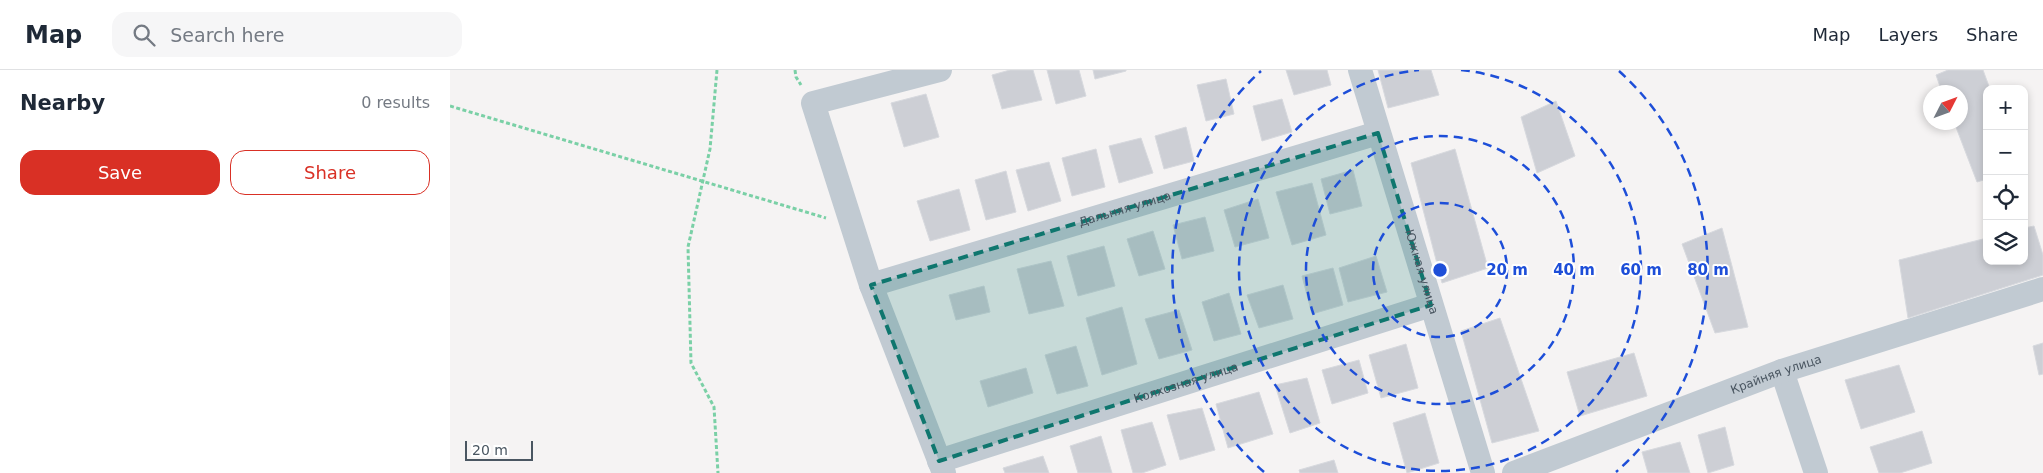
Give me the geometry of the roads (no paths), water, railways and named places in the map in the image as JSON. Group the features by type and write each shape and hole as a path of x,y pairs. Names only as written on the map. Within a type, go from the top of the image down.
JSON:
{"street":[{"path":"940,70 813,103 871,284 941,467"},
{"name":"Южная улица","path":"1360,70 1483,473"},
{"name":"Дальняя улица","path":"871,284 1378,133"},
{"name":"Крайняя улица","path":"1514,473 1782,371 2043,289"},
{"name":"Колхозная улица","path":"941,467 1431,305"},
{"path":"1782,371 1816,473"}]}
